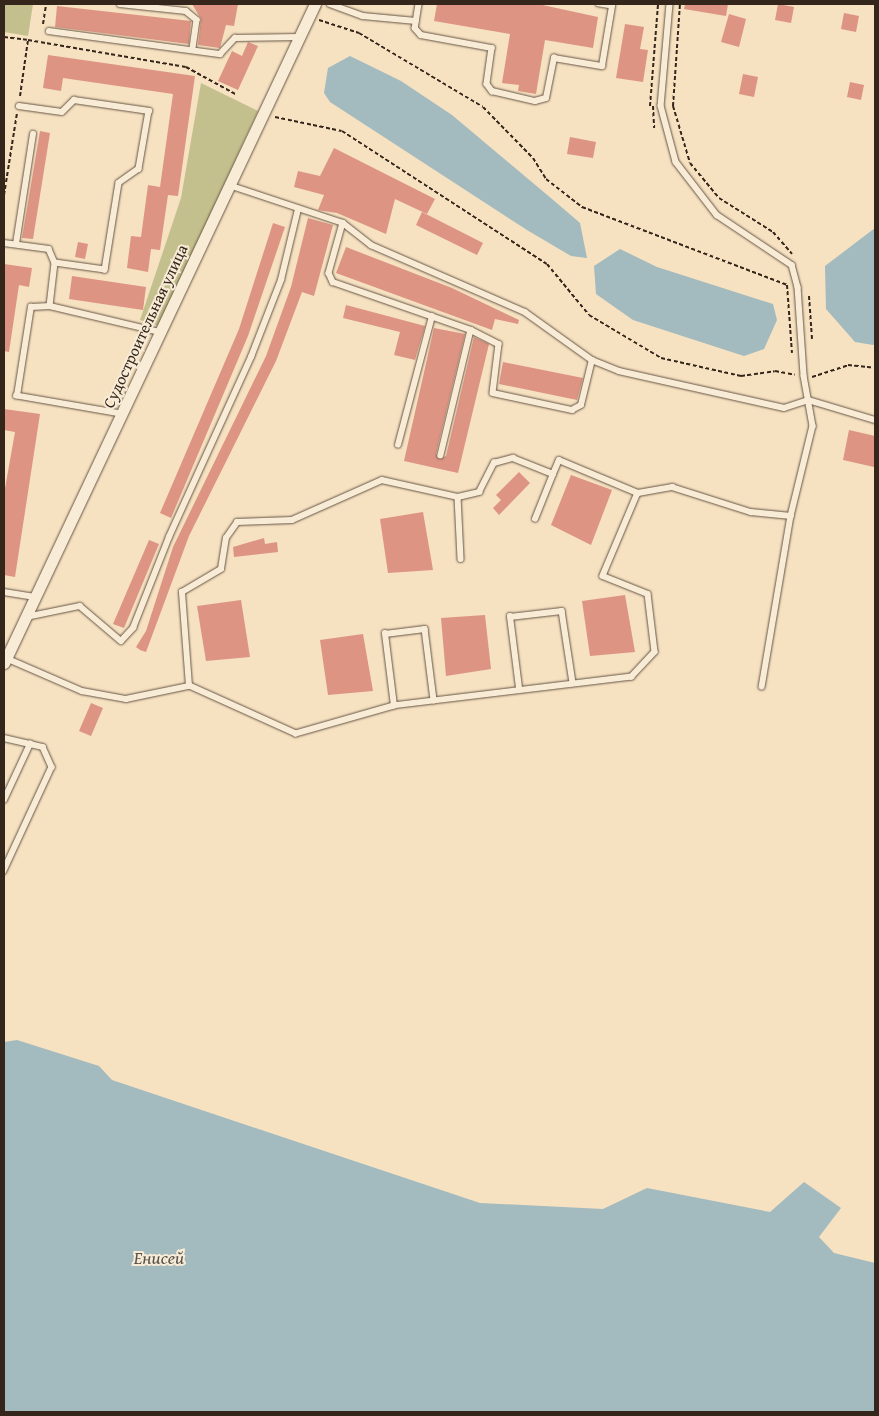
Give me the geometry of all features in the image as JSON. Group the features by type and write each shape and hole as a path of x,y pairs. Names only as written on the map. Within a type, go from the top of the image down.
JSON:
{"street":[{"name":"Судостроительная улица","path":"5,660 315,4"}],"lane":[{"path":"120,4 186,11 197,20 193,50"},
{"path":"330,4 363,16 416,21"},
{"path":"418,4 415,28 421,35 492,48 487,84 492,91 535,101 546,98 554,58 602,66 612,6 599,4"},
{"path":"670,4 661,106 676,162 717,215 792,264 798,287 804,376 813,426 791,516 762,687"},
{"path":"49,31 220,54 235,38 299,38"},
{"path":"18,106 62,112 74,100 149,111 138,169 119,183 105,270 55,263"},
{"path":"16,244 33,134"},
{"path":"229,186 343,223 370,245 525,312 592,360 619,371 784,408 808,400 875,420"},
{"path":"26,617 80,606 121,641 134,628 169,537 252,357 281,280 298,209"},
{"path":"343,223 329,273 333,282 471,330 499,344 492,393 572,410 581,404 592,360"},
{"path":"4,243 49,248 55,263 50,306"},
{"path":"121,414 17,396 31,307 50,306 160,332"},
{"path":"398,446 432,316"},
{"path":"441,455 471,330"},
{"path":"189,686 182,592 221,569 226,538 237,522 292,520 382,480 458,498 479,492 494,463 513,458 553,474"},
{"path":"535,519 559,460 638,493 672,487 752,512 791,516"},
{"path":"5,660 82,690 126,699 189,686 296,734 394,706 519,688 632,677 655,652 648,594 603,576 638,493"},
{"path":"458,498 461,559"},
{"path":"4,592 36,597"},
{"path":"519,688 510,617 562,611 573,683"},
{"path":"394,706 385,634 425,629 434,700"},
{"path":"4,738 43,747 52,767 4,871"},
{"path":"4,800 30,744"}],"path":[{"path":"650,106 658,4"},
{"path":"315,18 359,33 483,107 533,158 546,179 582,207 787,285 793,357"},
{"path":"4,37 186,67 237,95"},
{"path":"268,115 342,131 547,264 589,315 661,358 741,376 775,371 804,376 848,365 875,368"},
{"path":"794,366 794,375"}],"shaded area":[{"path":"4,4 33,4 28,36 4,32"},
{"path":"201,83 258,111 159,326 140,320 181,198"}],"water":[{"path":"350,56 401,81 452,115 552,199 580,223 587,258 571,256 527,230 330,102 324,93 328,68"},
{"path":"875,228 875,344 873,345 855,342 826,309 825,266"},
{"path":"620,249 657,267 773,304 777,320 764,349 744,356 633,320 596,294 594,266"},
{"name":"Енисей","path":"17,1040 99,1066 112,1080 480,1203 603,1209 647,1188 770,1212 804,1182 841,1208 819,1237 834,1253 875,1263 875,1412 4,1412 4,1042"}],"building":[{"path":"192,4 238,4 234,26 226,25 220,48 198,45 201,19"},
{"path":"437,4 538,4 598,17 593,48 545,40 536,94 518,91 519,85 502,83 510,34 434,21"},
{"path":"685,4 728,4 726,16 684,9"},
{"path":"778,4 794,7 791,23 775,20"},
{"path":"57,6 191,21 189,44 55,27"},
{"path":"844,13 859,16 856,32 841,29"},
{"path":"729,14 746,19 739,47 721,42"},
{"path":"625,24 644,27 640,49 648,50 643,82 616,78"},
{"path":"248,42 258,46 238,90 218,81 232,51 242,56"},
{"path":"48,55 195,76 178,196 168,195 160,250 151,249 148,272 127,268 131,236 141,237 148,185 160,187 173,94 63,78 61,91 43,88"},
{"path":"743,74 758,77 754,97 739,94"},
{"path":"850,82 864,85 861,100 847,97"},
{"path":"40,131 50,133 33,239 22,238"},
{"path":"570,137 596,142 593,158 567,154"},
{"path":"334,148 435,199 427,214 395,199 386,234 337,213 318,210 324,195 294,187 298,171 320,176"},
{"path":"422,212 483,243 477,255 416,225"},
{"path":"308,218 333,225 314,296 302,292 276,361 189,536 146,652 140,650 136,647 146,631 173,547 266,356 291,287"},
{"path":"273,223 285,227 248,336 171,518 160,513 239,329"},
{"path":"78,242 88,244 85,259 75,257"},
{"path":"346,247 452,288 519,320 518,324 495,319 492,330 336,273"},
{"path":"4,264 32,268 29,287 19,285 9,352 4,351"},
{"path":"72,276 146,287 143,310 69,299"},
{"path":"346,305 425,326 415,360 394,355 400,332 343,318"},
{"path":"434,328 465,334 436,454 439,459 446,456 474,337 489,344 458,473 404,461"},
{"path":"503,362 583,378 577,400 499,384"},
{"path":"4,409 40,414 15,577 4,575 4,494 15,432 4,430"},
{"path":"849,430 875,436 874,467 843,460"},
{"path":"519,472 530,483 499,515 493,508 501,500 496,495"},
{"path":"571,475 612,490 591,545 551,525"},
{"path":"423,512 433,570 388,573 380,519"},
{"path":"264,538 265,544 277,542 278,552 234,557 233,547"},
{"path":"149,540 159,544 124,628 113,624"},
{"path":"625,595 635,652 590,656 582,601"},
{"path":"241,600 250,657 206,661 197,606"},
{"path":"485,615 491,669 446,676 441,618"},
{"path":"363,634 373,691 328,695 320,640"},
{"path":"91,703 103,708 91,736 79,731"}]}
